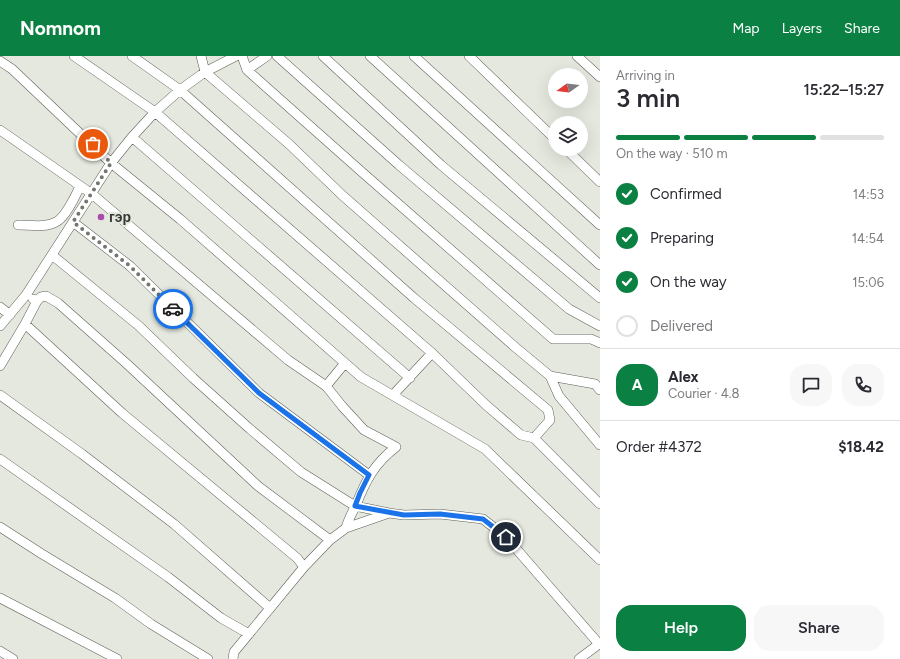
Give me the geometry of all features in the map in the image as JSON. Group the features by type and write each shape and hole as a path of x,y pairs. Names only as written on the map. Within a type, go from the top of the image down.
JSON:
{"street":[{"path":"74,56 155,112 432,353 486,405 521,435 534,438 600,504"},
{"path":"132,56 180,90 414,298 548,410 550,420 534,438"},
{"path":"201,56 205,72 290,144 342,195 509,342 550,376 559,396 600,445"},
{"path":"0,326 26,295 111,163 132,137 155,112 180,90 205,72 236,56"},
{"path":"242,56 247,70 369,179 553,339 591,339 600,343"},
{"path":"247,70 267,56"},
{"path":"277,56 399,165 569,309 600,326"},
{"path":"323,56 441,165 600,298"},
{"path":"370,56 600,265"},
{"path":"414,56 600,225"},
{"path":"469,56 548,132"},
{"path":"577,56 600,77"},
{"path":"0,61 18,75 111,163 180,219 361,377 485,449 600,560"},
{"path":"0,130 92,194 288,360 326,386 364,430 396,447 382,457 369,475 346,528"},
{"path":"132,137 410,378"},
{"path":"573,156 600,182"},
{"path":"18,225 42,225 56,222 69,207 80,186"},
{"path":"73,222 130,266 259,393 369,475"},
{"path":"52,256 139,326 193,378 301,472 355,506 404,515 440,514 483,519 506,537 600,643 579,659"},
{"path":"26,295 37,302"},
{"path":"0,366 37,302 41,297 46,296 58,303 127,364 258,486 330,540"},
{"path":"0,307 10,315"},
{"path":"25,324 122,413 297,558 304,567"},
{"path":"393,395 432,353"},
{"path":"326,386 345,363"},
{"path":"550,376 595,384 600,390"},
{"path":"0,395 82,454 174,524 270,608"},
{"path":"0,459 168,577 221,618 249,634"},
{"path":"233,659 234,652 304,567 330,540 346,528 389,513"},
{"path":"0,527 115,598 151,624 208,659"},
{"path":"0,598 117,659"},
{"path":"0,651 13,659"}],"way so far":[{"path":"93,144 111,163 73,222 130,266 173,309"}],"place":[{"name":"гэр","path":"101,217"}],"route":[{"path":"173,309 259,393 369,475 355,506 404,515 440,514 483,519 506,537"}]}
